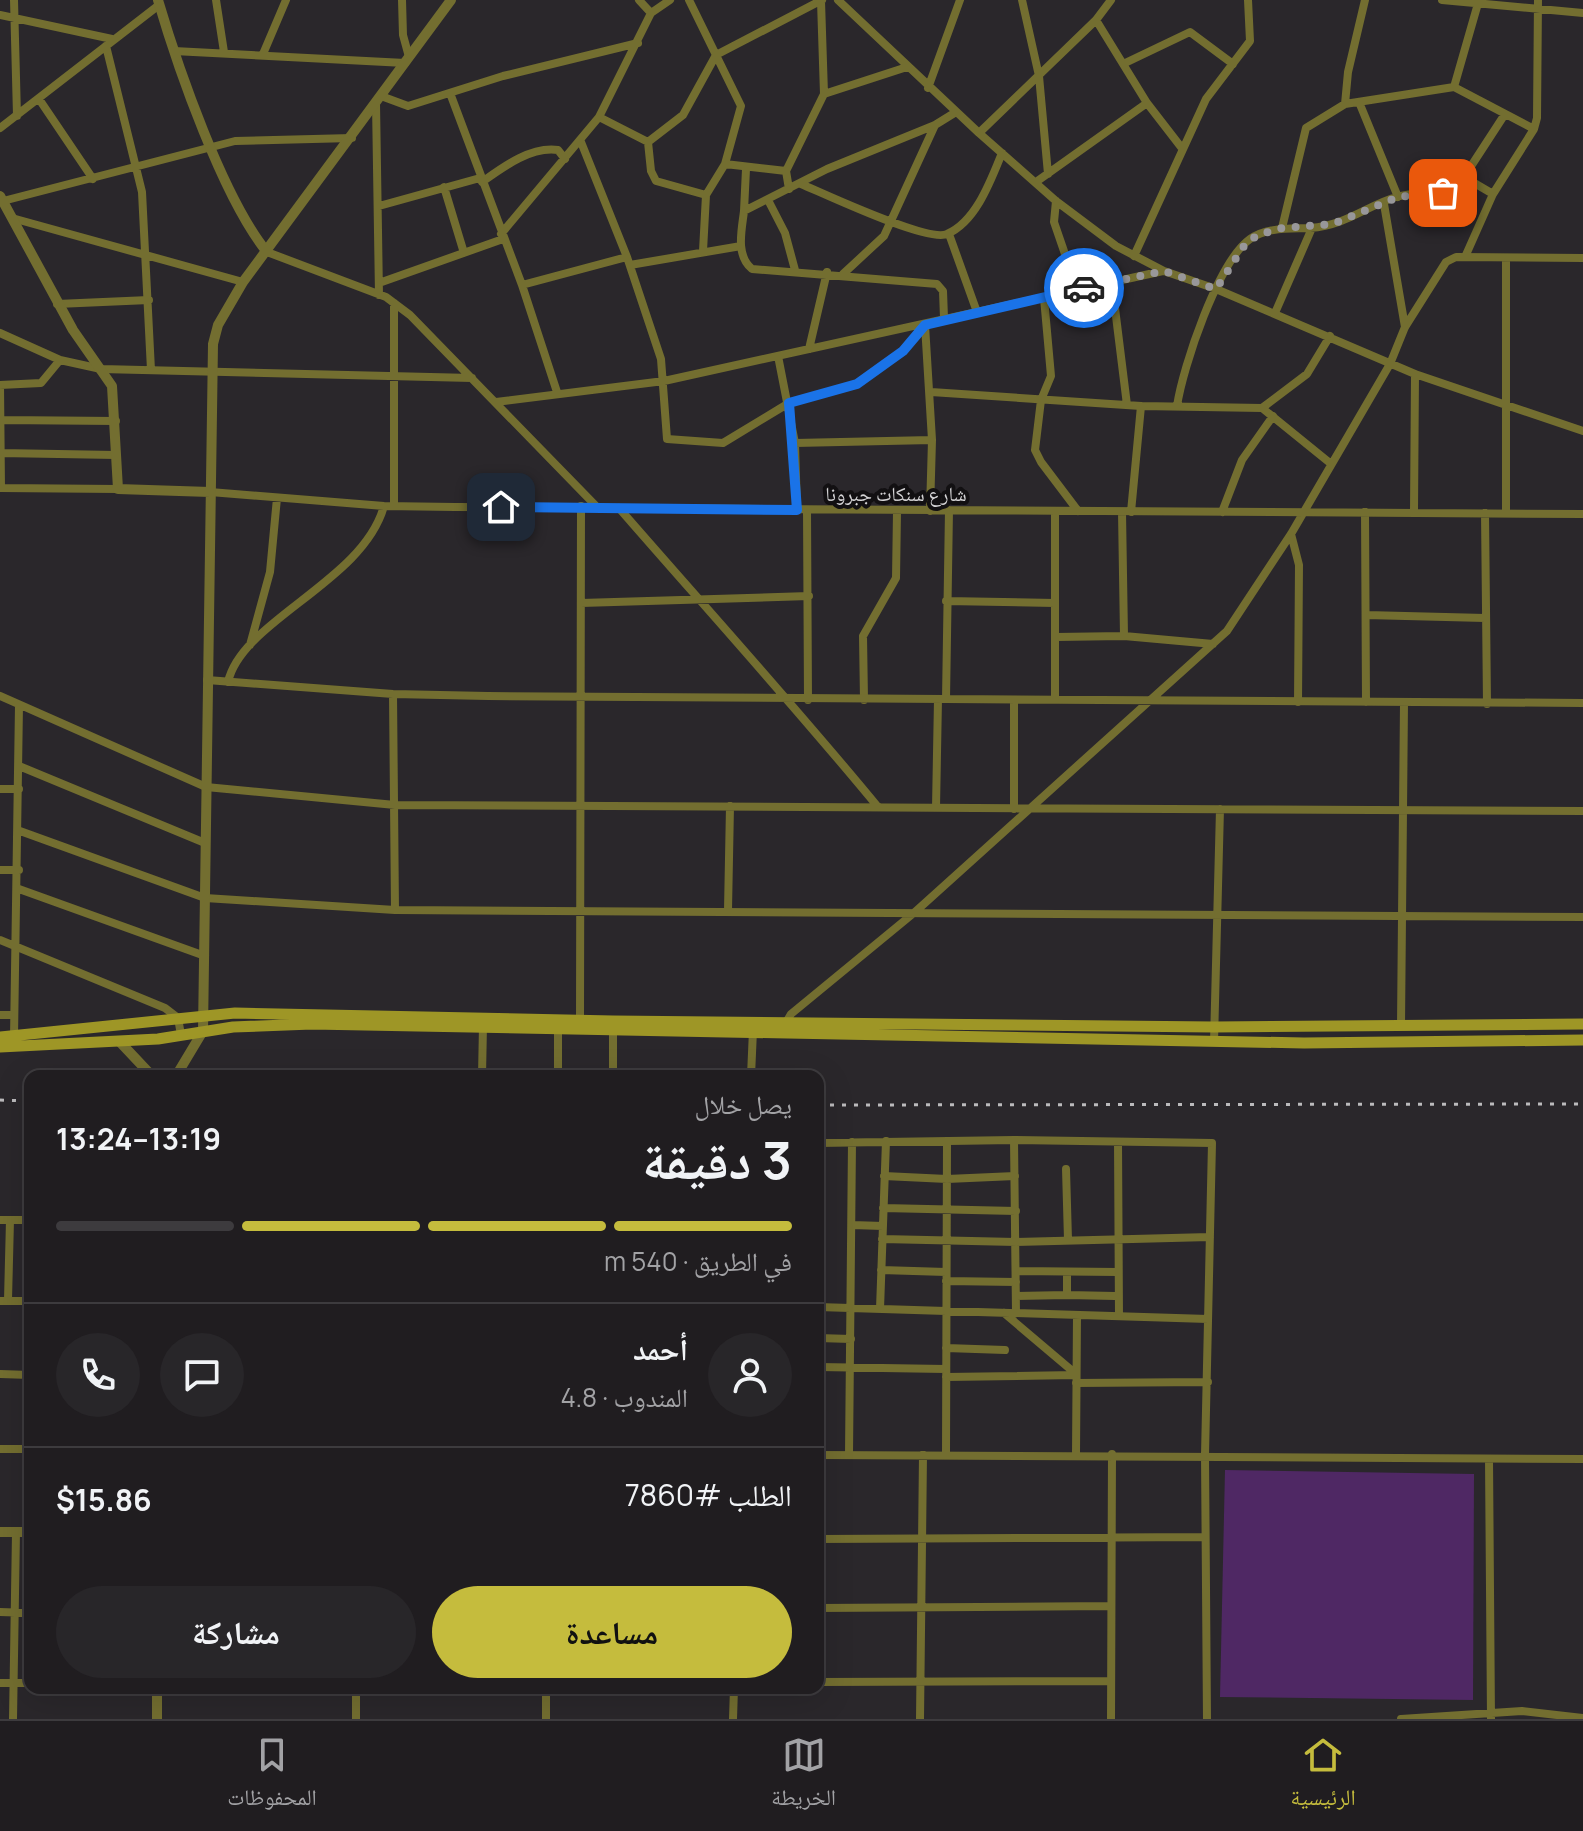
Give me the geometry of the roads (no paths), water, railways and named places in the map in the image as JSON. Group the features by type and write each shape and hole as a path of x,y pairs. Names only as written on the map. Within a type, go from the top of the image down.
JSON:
{"main road":[{"path":"0,1047 204,1014 782,1035 1214,1042 1583,1040"},
{"path":"0,1037 119,1041 291,1025 580,1020 1214,1027 1583,1024"}],"street":[{"path":"14,0 17,116"},
{"path":"216,0 224,52"},
{"path":"263,54 286,0"},
{"path":"402,0 407,60"},
{"path":"180,1070 203,1031 204,1014 210,370 218,325 243,282 451,0"},
{"path":"639,0 651,13"},
{"path":"379,283 502,236 599,117 651,13 670,0"},
{"path":"689,0 741,106 725,164 706,195 703,251"},
{"path":"648,142 683,115 716,55 822,0 824,94 786,171 789,189"},
{"path":"839,0 928,88 1056,201 1134,256 1415,374 1583,431"},
{"path":"928,88 960,0"},
{"path":"1022,0 1039,76 1048,174"},
{"path":"979,133 1096,20 1111,0"},
{"path":"1134,256 1181,147 1206,99 1250,41 1248,0"},
{"path":"1345,104 1348,72 1365,0"},
{"path":"1442,0 1538,5 1583,13"},
{"path":"0,128 159,2 174,51 212,146 250,225 267,252 394,303 496,402 597,507"},
{"path":"1454,87 1477,3"},
{"path":"1465,257 1493,194 1534,129 1540,105 1538,5"},
{"path":"0,15 109,42"},
{"path":"1096,20 1147,103 1181,147"},
{"path":"1123,64 1190,32 1233,64"},
{"path":"109,42 137,168 147,254 151,370"},
{"path":"379,100 408,106 638,43"},
{"path":"174,51 407,60"},
{"path":"824,94 907,67"},
{"path":"1282,228 1306,128 1345,104 1454,87 1534,129"},
{"path":"450,93 522,285 557,392"},
{"path":"39,99 93,179"},
{"path":"379,100 379,295"},
{"path":"1359,102 1398,197"},
{"path":"1036,182 1147,103"},
{"path":"744,211 827,169 935,125 956,112"},
{"path":"1177,406 1182,379 1216,289 1246,243 1258,235 1282,228 1312,228 1353,218 1398,197 1436,195 1464,177 1505,114"},
{"path":"599,117 648,142"},
{"path":"843,274 884,236 935,125"},
{"path":"118,489 114,391 57,304 2,199 137,168 212,146 287,137 352,138"},
{"path":"581,142 628,261 661,359 665,433 672,441 723,443 789,403 857,384 903,351 925,325"},
{"path":"648,142 651,171 656,181 706,195"},
{"path":"379,206 481,180 513,161 548,150 558,150 565,159"},
{"path":"801,184 889,221 931,235 949,234 979,202 1002,153"},
{"path":"725,164 746,169 786,171"},
{"path":"746,169 741,246 746,264 752,269 827,272 937,284 943,291 944,318"},
{"path":"1464,177 1493,194"},
{"path":"444,187 464,253"},
{"path":"768,200 785,233 795,270"},
{"path":"1056,201 1054,222 1077,289"},
{"path":"1384,204 1405,327"},
{"path":"12,218 243,282"},
{"path":"1275,313 1312,228"},
{"path":"949,234 977,312"},
{"path":"522,285 628,261 741,246"},
{"path":"782,1035 785,1022 915,912 1149,702 1213,644 1251,600 1390,364 1405,327 1446,262 1465,257 1583,258"},
{"path":"1506,258 1506,513"},
{"path":"496,402 664,381 1164,271"},
{"path":"809,349 827,272"},
{"path":"1112,284 1127,405"},
{"path":"1044,298 1051,376 1041,400 1035,450 1078,511"},
{"path":"57,304 149,300"},
{"path":"228,682 234,660 316,591 370,539 389,506 394,303"},
{"path":"925,325 931,392 930,511"},
{"path":"0,333 60,360 101,369 472,378"},
{"path":"1262,408 1307,374 1330,336"},
{"path":"778,356 795,443 797,510"},
{"path":"60,360 41,383 0,385 0,488 210,492"},
{"path":"1414,511 1415,374"},
{"path":"931,392 1141,406 1262,408 1330,463"},
{"path":"1124,636 1126,512 1141,406"},
{"path":"1222,512 1242,460 1273,416"},
{"path":"1,420 116,421"},
{"path":"795,443 932,440"},
{"path":"0,453 116,455"},
{"name":"شارع سنكات جبرونا","path":"210,492 389,506 897,512 1414,511 1583,514"},
{"path":"249,645 270,572 277,498"},
{"path":"580,1020 581,506"},
{"path":"619,508 789,699 878,807"},
{"path":"807,510 808,700"},
{"path":"936,808 949,510"},
{"path":"1055,511 1055,699"},
{"path":"864,700 863,636 896,578 897,512"},
{"path":"1365,512 1366,702"},
{"path":"1485,513 1487,704"},
{"path":"1291,534 1299,565 1298,702"},
{"path":"581,603 809,596"},
{"path":"946,601 1055,603"},
{"path":"1366,615 1485,618"},
{"path":"1056,637 1124,636 1213,644"},
{"path":"207,680 393,694 808,700 1583,703"},
{"path":"393,694 395,910"},
{"path":"0,696 206,787 395,805 1583,811"},
{"path":"1014,700 1014,809"},
{"path":"1401,1025 1404,703"},
{"path":"14,1037 20,831 19,705"},
{"path":"19,766 205,843"},
{"path":"0,789 19,789"},
{"path":"728,910 730,806"},
{"path":"1214,1042 1220,809"},
{"path":"20,831 205,898 395,910 1583,917"},
{"path":"0,870 19,870"},
{"path":"19,889 205,956"},
{"path":"0,940 151,1001 178,1018 181,1035"},
{"path":"0,1015 13,1015"},
{"path":"751,1070 753,1021"},
{"path":"482,1070 483,1022"},
{"path":"558,1029 558,1070"},
{"path":"613,1030 613,1070"},
{"path":"119,1041 146,1070"},
{"path":"1014,1140 1016,1313"},
{"path":"824,1143 1014,1140 1212,1143 1205,1537 1207,1719 1217,1719"},
{"path":"880,1309 886,1141"},
{"path":"946,1455 947,1141"},
{"path":"849,1455 852,1142"},
{"path":"1118,1142 1119,1316"},
{"path":"1066,1169 1068,1240"},
{"path":"884,1176 947,1179 1015,1176"},
{"path":"883,1208 1016,1211"},
{"path":"5,1220 4,1300 24,1301"},
{"path":"852,1225 883,1226"},
{"path":"882,1239 946,1238 1016,1242 1210,1237"},
{"path":"881,1270 1016,1282"},
{"path":"1016,1271 1118,1272"},
{"path":"1067,1272 1067,1295"},
{"path":"1016,1296 1115,1296"},
{"path":"824,1307 1208,1319"},
{"path":"1003,1312 1076,1379"},
{"path":"1076,1454 1077,1315"},
{"path":"824,1338 851,1339"},
{"path":"946,1348 1005,1350"},
{"path":"824,1368 1208,1382"},
{"path":"0,1374 24,1375"},
{"path":"0,1449 24,1449"},
{"path":"824,1455 1112,1454 1583,1459"},
{"path":"1111,1719 1112,1454"},
{"path":"920,1719 923,1455"},
{"path":"1489,1459 1491,1717"},
{"path":"0,1532 24,1532"},
{"path":"13,1719 16,1532"},
{"path":"824,1539 1205,1537"},
{"path":"824,1608 1111,1606"},
{"path":"0,1612 24,1613"},
{"path":"824,1682 1110,1681"},
{"path":"0,1683 24,1683"},
{"path":"157,1694 157,1719"},
{"path":"356,1694 357,1719"},
{"path":"546,1694 546,1719"},
{"path":"733,1719 734,1694"},
{"path":"1401,1719 1491,1717 1522,1711 1583,1718"}],"railway":[{"path":"0,1100 24,1101"},
{"path":"824,1105 1583,1104"}]}
